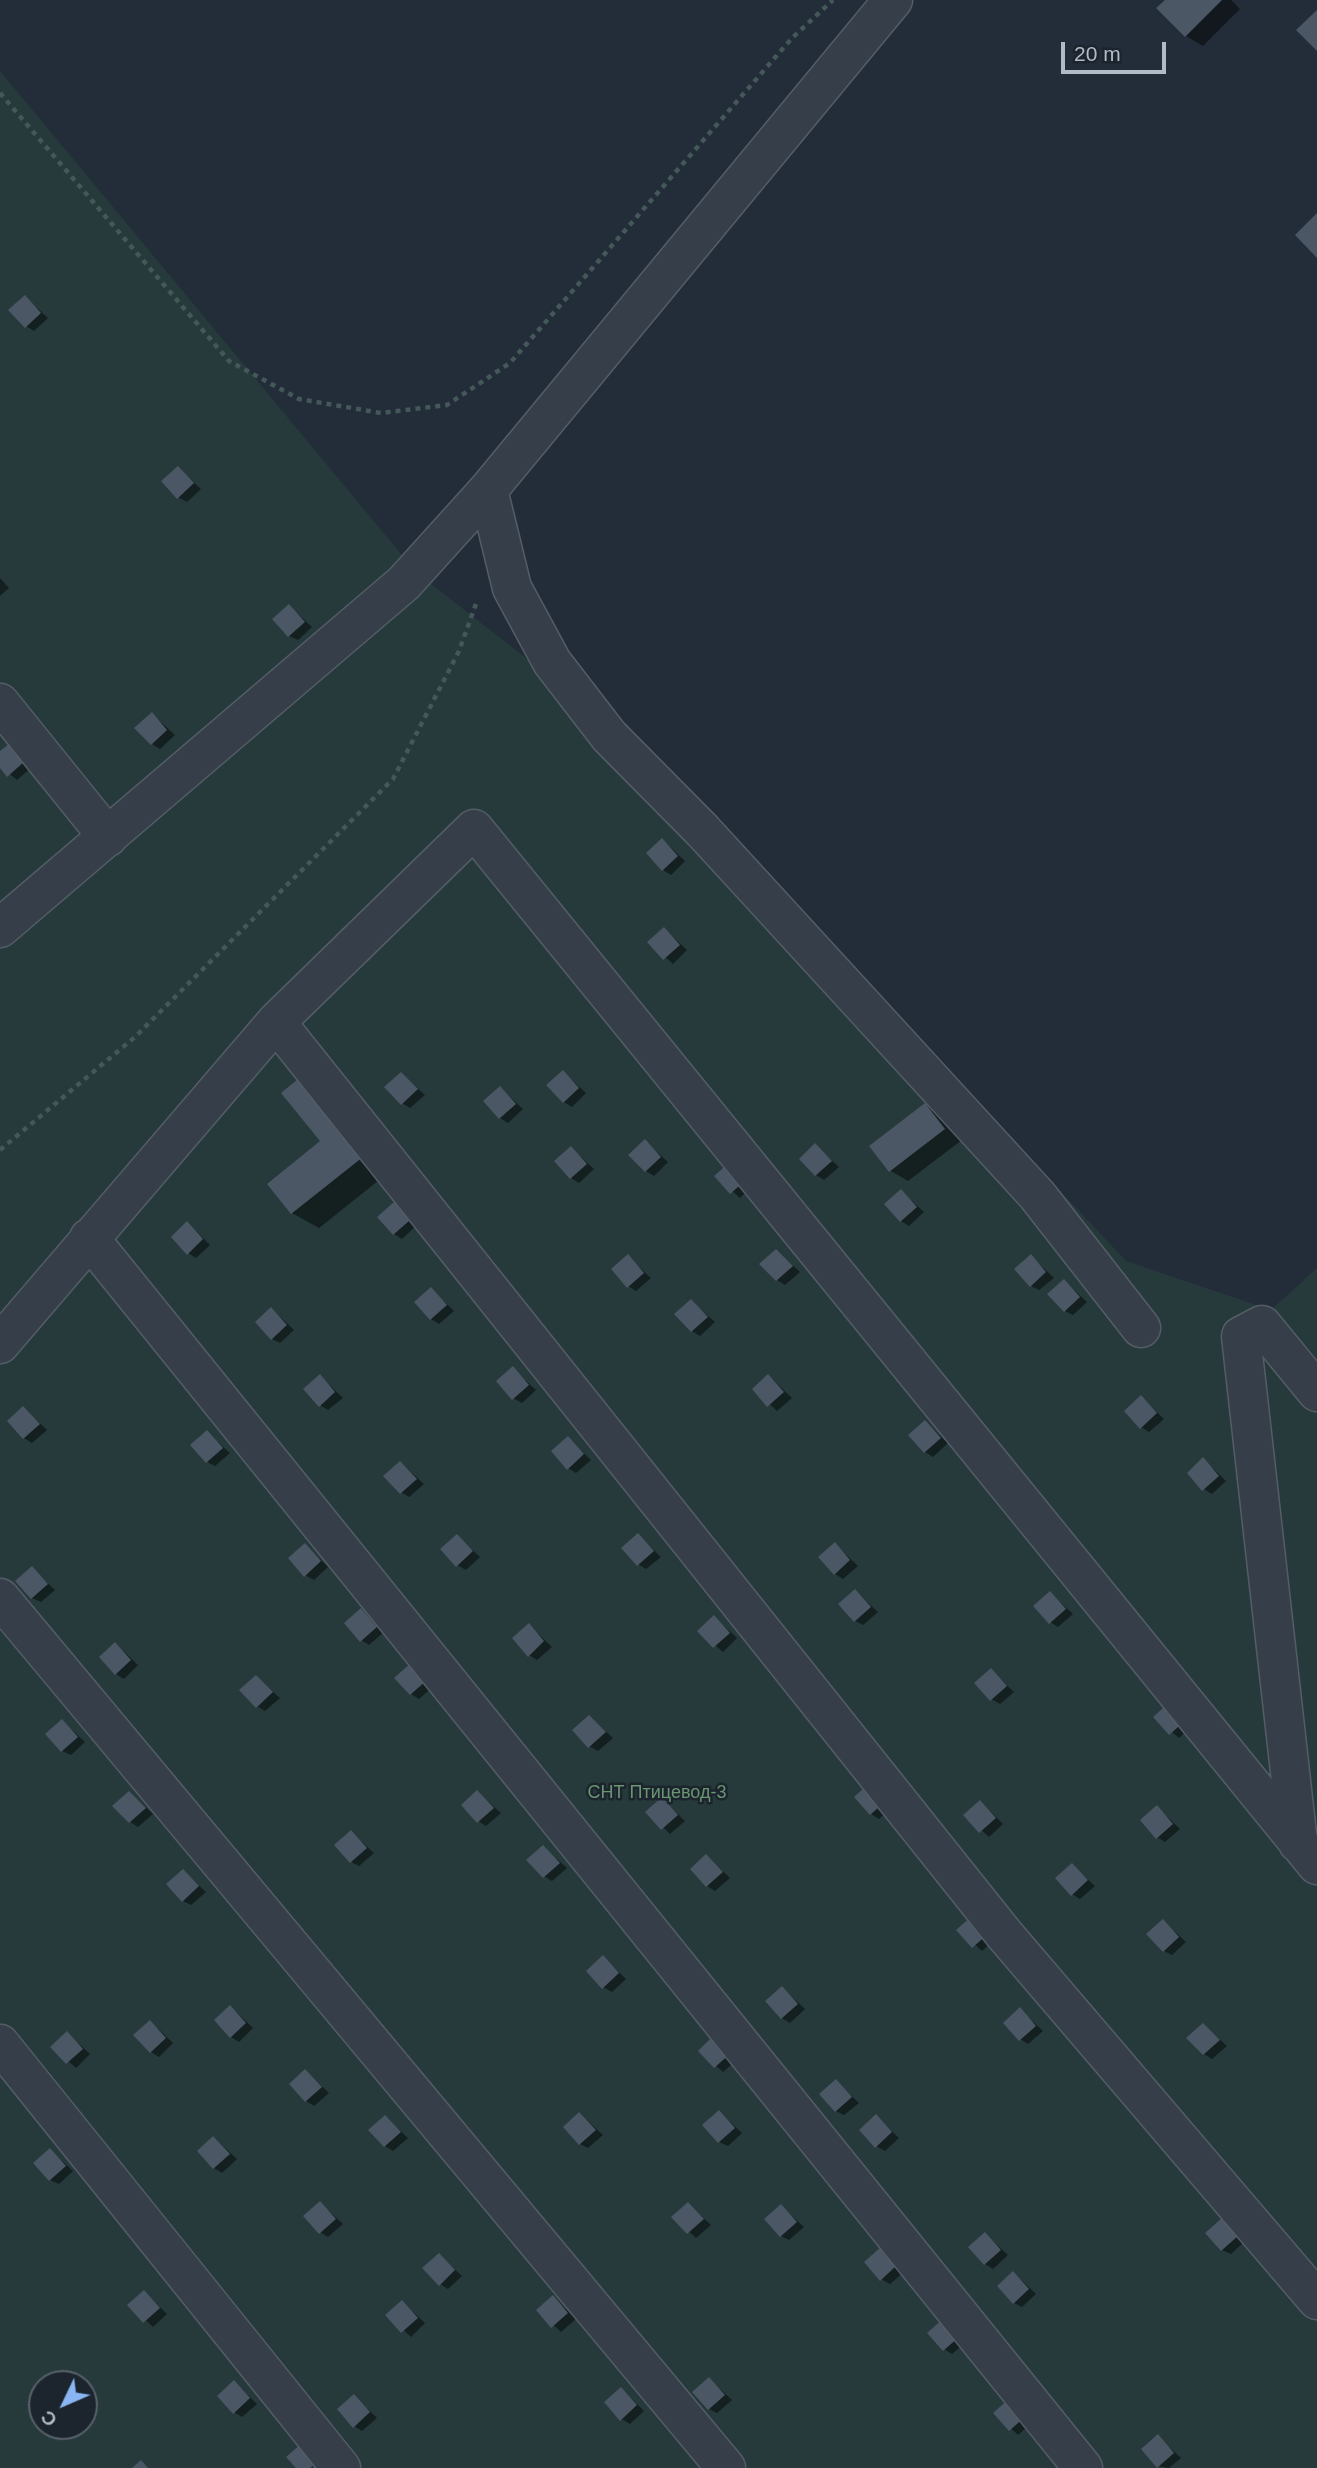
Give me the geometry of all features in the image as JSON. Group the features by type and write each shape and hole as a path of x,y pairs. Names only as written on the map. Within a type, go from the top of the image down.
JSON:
{"lane":[{"path":"0,928 404,583 488,489 893,0"},
{"path":"488,489 512,588 560,673 609,736 703,831 1037,1195 1141,1328"},
{"path":"0,703 108,837"},
{"path":"0,1344 276,1022 474,829 1308,1854"},
{"path":"276,1022 1004,1934 1317,2300"},
{"path":"89,1238 1083,2468"},
{"path":"1308,1854 1241,1336 1262,1325 1317,1392"},
{"path":"0,1598 726,2468"},
{"path":"0,2044 341,2468"}],"path":[{"path":"0,93 229,361 299,398 381,412 434,407 447,405 510,363 792,38 833,0"},
{"path":"0,1150 135,1037 393,779 459,651 479,594"}],"green space":[{"name":"СНТ Птицевод-3","path":"0,71 416,572 660,763 1126,1261 1271,1310 1317,1268 1317,2468 0,2468"}],"building":[{"path":"1165,0 1222,0 1185,37 1156,8"},
{"path":"1317,10 1317,51 1296,30"},
{"path":"1317,213 1317,258 1295,235"},
{"path":"25,295 41,313 25,328 8,310"},
{"path":"178,466 194,483 177,499 161,481"},
{"path":"289,604 305,622 288,637 272,619"},
{"path":"152,712 167,730 151,745 134,728"},
{"path":"9,744 25,761 7,777 0,768 0,751"},
{"path":"662,838 678,856 662,871 646,853"},
{"path":"664,927 680,945 663,960 647,942"},
{"path":"309,1070 373,1149 291,1214 267,1184 320,1141 281,1093"},
{"path":"563,1070 579,1088 563,1103 546,1085"},
{"path":"401,1072 418,1089 401,1105 384,1087"},
{"path":"500,1086 516,1104 499,1119 483,1101"},
{"path":"925,1103 945,1129 889,1172 869,1146"},
{"path":"645,1139 661,1157 645,1172 628,1155"},
{"path":"815,1143 832,1161 815,1176 799,1159"},
{"path":"571,1146 587,1164 570,1179 554,1161"},
{"path":"731,1161 747,1179 730,1194 714,1176"},
{"path":"901,1189 917,1207 900,1222 884,1204"},
{"path":"394,1202 410,1220 393,1235 377,1217"},
{"path":"187,1221 203,1239 187,1255 171,1237"},
{"path":"776,1249 793,1266 776,1281 759,1264"},
{"path":"628,1254 644,1273 627,1288 611,1269"},
{"path":"1031,1254 1046,1272 1030,1287 1014,1269"},
{"path":"1064,1279 1080,1297 1064,1312 1047,1294"},
{"path":"431,1287 447,1305 430,1320 414,1302"},
{"path":"691,1299 708,1317 691,1332 674,1314"},
{"path":"271,1307 287,1325 271,1340 255,1322"},
{"path":"513,1366 529,1385 512,1400 496,1381"},
{"path":"320,1374 335,1392 319,1407 303,1389"},
{"path":"768,1374 784,1392 767,1407 752,1389"},
{"path":"1141,1395 1157,1413 1140,1429 1124,1411"},
{"path":"23,1406 40,1424 23,1439 7,1421"},
{"path":"925,1420 941,1438 924,1453 908,1435"},
{"path":"207,1430 223,1448 206,1463 190,1445"},
{"path":"568,1436 584,1454 567,1470 551,1451"},
{"path":"1203,1457 1219,1476 1202,1491 1187,1473"},
{"path":"400,1461 417,1479 400,1494 383,1476"},
{"path":"638,1533 654,1551 637,1566 621,1548"},
{"path":"457,1534 473,1551 456,1567 440,1549"},
{"path":"835,1542 850,1560 834,1575 818,1557"},
{"path":"305,1543 321,1561 304,1577 288,1558"},
{"path":"32,1566 48,1584 31,1599 15,1581"},
{"path":"855,1589 871,1607 854,1622 838,1604"},
{"path":"1050,1591 1066,1609 1049,1624 1033,1606"},
{"path":"361,1608 377,1627 360,1642 344,1623"},
{"path":"714,1615 730,1633 713,1648 697,1631"},
{"path":"529,1623 544,1641 528,1657 512,1638"},
{"path":"115,1642 131,1660 115,1675 99,1657"},
{"path":"411,1663 427,1680 410,1695 394,1678"},
{"path":"991,1668 1007,1686 990,1701 974,1683"},
{"path":"256,1675 273,1692 256,1708 239,1690"},
{"path":"1170,1702 1186,1720 1169,1735 1153,1717"},
{"path":"589,1715 606,1732 588,1748 572,1730"},
{"path":"62,1719 78,1737 61,1752 45,1734"},
{"path":"871,1782 887,1800 870,1815 854,1797"},
{"path":"477,1790 494,1808 477,1823 461,1805"},
{"path":"129,1791 146,1808 129,1823 112,1806"},
{"path":"662,1797 678,1815 661,1830 645,1812"},
{"path":"980,1800 996,1818 979,1833 963,1815"},
{"path":"1157,1805 1173,1824 1156,1839 1140,1820"},
{"path":"351,1830 367,1848 350,1863 334,1845"},
{"path":"543,1845 560,1863 543,1878 526,1860"},
{"path":"706,1854 723,1872 706,1887 690,1869"},
{"path":"1072,1863 1088,1880 1071,1896 1055,1878"},
{"path":"183,1869 199,1886 182,1902 166,1884"},
{"path":"973,1915 989,1933 972,1948 956,1930"},
{"path":"1163,1919 1179,1937 1163,1952 1146,1934"},
{"path":"603,1955 619,1973 602,1989 586,1971"},
{"path":"782,1986 798,2004 781,2019 765,2001"},
{"path":"230,2005 246,2023 230,2038 214,2020"},
{"path":"1020,2007 1036,2026 1019,2041 1003,2023"},
{"path":"150,2020 166,2038 150,2053 133,2035"},
{"path":"1203,2023 1220,2040 1203,2055 1186,2038"},
{"path":"67,2031 83,2049 66,2064 50,2047"},
{"path":"714,2035 731,2053 714,2068 698,2051"},
{"path":"305,2069 322,2087 305,2102 289,2084"},
{"path":"836,2079 852,2097 835,2112 819,2094"},
{"path":"719,2110 735,2128 718,2143 702,2125"},
{"path":"579,2112 596,2130 579,2145 563,2127"},
{"path":"876,2114 892,2132 875,2148 859,2130"},
{"path":"385,2115 401,2132 384,2147 368,2130"},
{"path":"213,2136 230,2154 213,2169 197,2151"},
{"path":"50,2148 66,2166 49,2181 33,2163"},
{"path":"320,2201 336,2219 319,2234 303,2216"},
{"path":"688,2202 704,2219 687,2234 671,2217"},
{"path":"781,2204 797,2222 780,2237 764,2219"},
{"path":"1222,2218 1238,2236 1221,2251 1205,2233"},
{"path":"985,2232 1001,2250 984,2265 968,2247"},
{"path":"881,2247 897,2265 880,2281 864,2262"},
{"path":"439,2253 455,2270 439,2286 422,2268"},
{"path":"1013,2271 1029,2289 1013,2304 997,2286"},
{"path":"144,2290 160,2308 143,2323 127,2305"},
{"path":"553,2295 568,2313 551,2328 536,2310"},
{"path":"402,2300 418,2318 401,2333 385,2315"},
{"path":"944,2318 960,2336 943,2351 927,2333"},
{"path":"709,2377 725,2395 708,2410 692,2392"},
{"path":"234,2380 250,2398 233,2414 217,2396"},
{"path":"621,2387 637,2405 620,2421 604,2402"},
{"path":"354,2394 370,2412 353,2428 337,2409"},
{"path":"1010,2398 1026,2416 1009,2431 993,2413"},
{"path":"1158,2434 1174,2453 1157,2468 1141,2449"},
{"path":"303,2442 319,2460 310,2468 296,2468 286,2457"},
{"path":"141,2460 148,2468 132,2468"}]}
